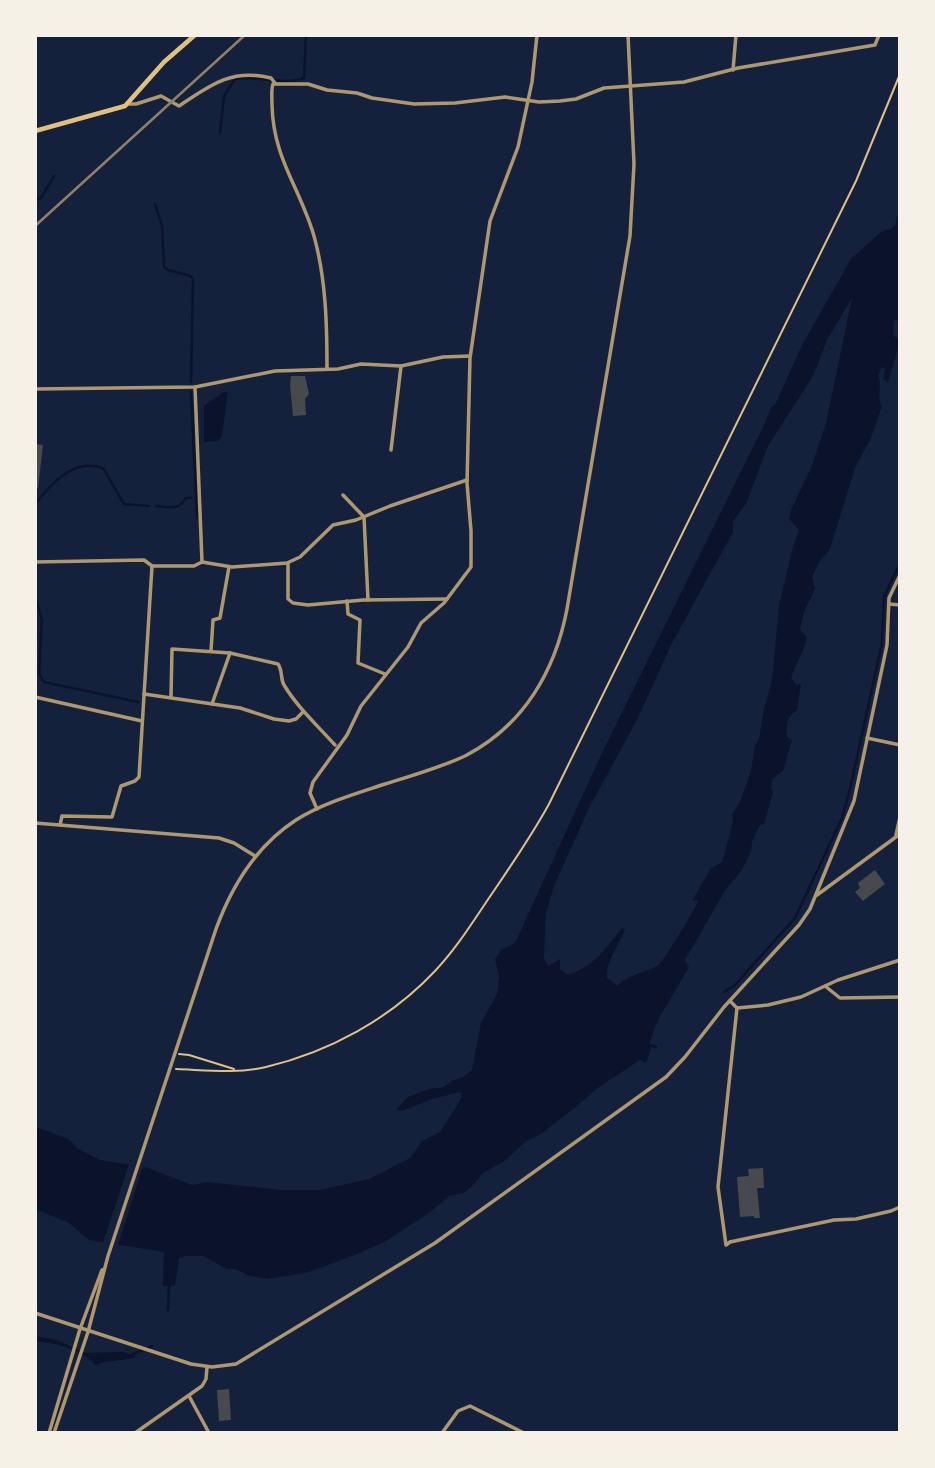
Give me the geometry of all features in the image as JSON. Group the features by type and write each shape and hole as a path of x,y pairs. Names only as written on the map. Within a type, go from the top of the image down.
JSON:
{"main road":[{"path":"35,131 115,110 128,104 164,62 195,35"}],"street":[{"path":"317,809 310,793 313,782 347,735 361,706 408,647 421,622 447,599 472,563 467,480 470,356 490,221 513,165 529,100 537,35"},
{"path":"51,1433 80,1329 95,1294 220,916 234,886 255,856 286,827 317,809 444,765 473,751 497,735 518,716 550,668 567,609 630,236 634,164 628,35"},
{"path":"733,70 736,35"},
{"path":"128,104 161,96 179,106 215,84 242,74 271,78 275,83 308,85 357,93 372,99 414,104 456,103 505,97 570,100 604,88 684,82 733,70 875,45 879,35"},
{"path":"275,83 272,87 273,120 278,149 310,226 318,254 325,302 327,369"},
{"path":"35,389 194,387 275,371 327,369 361,364 401,366 448,357 470,356"},
{"path":"391,450 401,366"},
{"path":"194,387 202,562"},
{"path":"35,562 144,560 152,566 194,566 202,562 229,567 288,563 303,554 333,524 364,517 467,480"},
{"path":"343,495 364,517 368,600"},
{"path":"288,563 290,601 312,605 368,600 447,599"},
{"path":"60,825 62,816 113,816 121,786 139,777 152,566"},
{"path":"211,651 213,621 220,618 229,567"},
{"path":"35,1313 157,1354 207,1367 232,1366 450,1233 666,1077 799,925 815,896 851,809 887,645 889,604 900,575"},
{"path":"346,601 348,614 360,620 358,663 386,675"},
{"path":"889,604 900,605"},
{"path":"171,697 172,649 230,653 280,665 283,684 303,712 335,745"},
{"path":"212,704 230,653"},
{"path":"144,694 244,708 274,719 289,721 296,719 303,712"},
{"path":"35,697 142,721"},
{"path":"867,738 900,744"},
{"path":"815,896 898,835 900,817"},
{"path":"35,823 219,838 234,843 255,856"},
{"path":"737,1008 773,1004 807,995 845,977 900,960"},
{"path":"825,986 840,998 900,997"},
{"path":"730,1001 737,1008"},
{"path":"737,1008 718,1186 726,1245 824,1222 874,1215 900,1207"},
{"path":"51,1433 88,1332 95,1294"},
{"path":"135,1433 204,1384 207,1367"},
{"path":"189,1396 209,1433"},
{"path":"442,1433 458,1410 470,1406 523,1433"}],"path":[{"path":"174,1069 237,1070 265,1067 338,1042 384,1014 413,992 436,970 456,945 527,842 549,804 850,193 900,75"},
{"path":"178,1054 194,1056 237,1070"}],"water":[{"path":"900,207 900,321 894,320 893,335 900,341 888,383 883,379 885,368 882,367 878,376 882,406 871,438 855,468 830,549 819,562 812,577 815,589 804,612 800,630 807,637 791,678 796,685 801,684 797,710 789,718 787,725 787,737 792,740 783,771 772,779 773,792 764,824 760,825 742,870 726,889 685,960 689,967 658,1020 649,1044 651,1049 646,1063 640,1060 599,1087 541,1134 525,1142 506,1160 483,1173 464,1193 449,1196 429,1213 386,1241 306,1273 268,1279 227,1269 203,1256 186,1256 179,1258 175,1286 163,1286 164,1252 89,1240 69,1223 35,1209 35,1127 69,1139 78,1149 100,1160 145,1167 192,1185 207,1182 281,1190 319,1190 369,1179 410,1158 422,1141 440,1132 458,1104 461,1092 432,1099 402,1111 396,1110 408,1097 444,1087 472,1070 481,1023 497,994 499,976 495,959 501,950 515,943 601,755 771,407 775,405 802,345 851,259 882,231 895,225","holes":["852,298 826,423 811,468 791,510 789,519 799,530 779,606 772,681 751,771 739,804 732,814 733,822 722,862 711,868 692,901 699,900 696,906 657,966 617,986 607,978 610,959 625,929 622,928 584,968 567,975 560,969 560,959 548,966 544,958 546,913 554,886 589,808 638,718 671,645 733,532 733,521 746,504 768,446 813,376 827,340"]},
{"path":"223,392 228,392 222,436 218,441 204,442 204,406"},
{"path":"35,1336 57,1340 86,1353 124,1352 137,1357 95,1365 76,1351 35,1341"}],"pier":[{"path":"130,1161 144,1163 117,1248 102,1246"}],"building":[{"path":"291,376 305,376 309,394 305,399 306,415 293,416"},
{"path":"35,444 43,445 38,488 35,488"},
{"path":"875,870 885,884 863,901 855,892 860,888 858,883"},
{"path":"763,1168 764,1188 757,1188 760,1218 740,1217 737,1177 749,1176 748,1169"},
{"path":"229,1389 231,1420 219,1421 217,1390"}],"waterway":[{"path":"220,133 224,96 235,79 287,81 304,78 306,35"},
{"path":"35,200 41,198 54,176"},
{"path":"155,204 162,226 164,267 193,279 191,382"},
{"path":"191,392 197,518"},
{"path":"35,504 64,475 82,467 92,466 103,468 124,504 149,506"},
{"path":"156,506 177,507 186,498 191,498"},
{"path":"724,992 734,986 795,918 842,818 882,643 884,597 900,563"},
{"path":"35,596 42,620 39,673 44,682 138,702"},
{"path":"649,1045 656,1047"},
{"path":"168,1310 169,1286"},
{"path":"129,1356 152,1346"}],"railway":[{"path":"35,226 245,35"}]}
